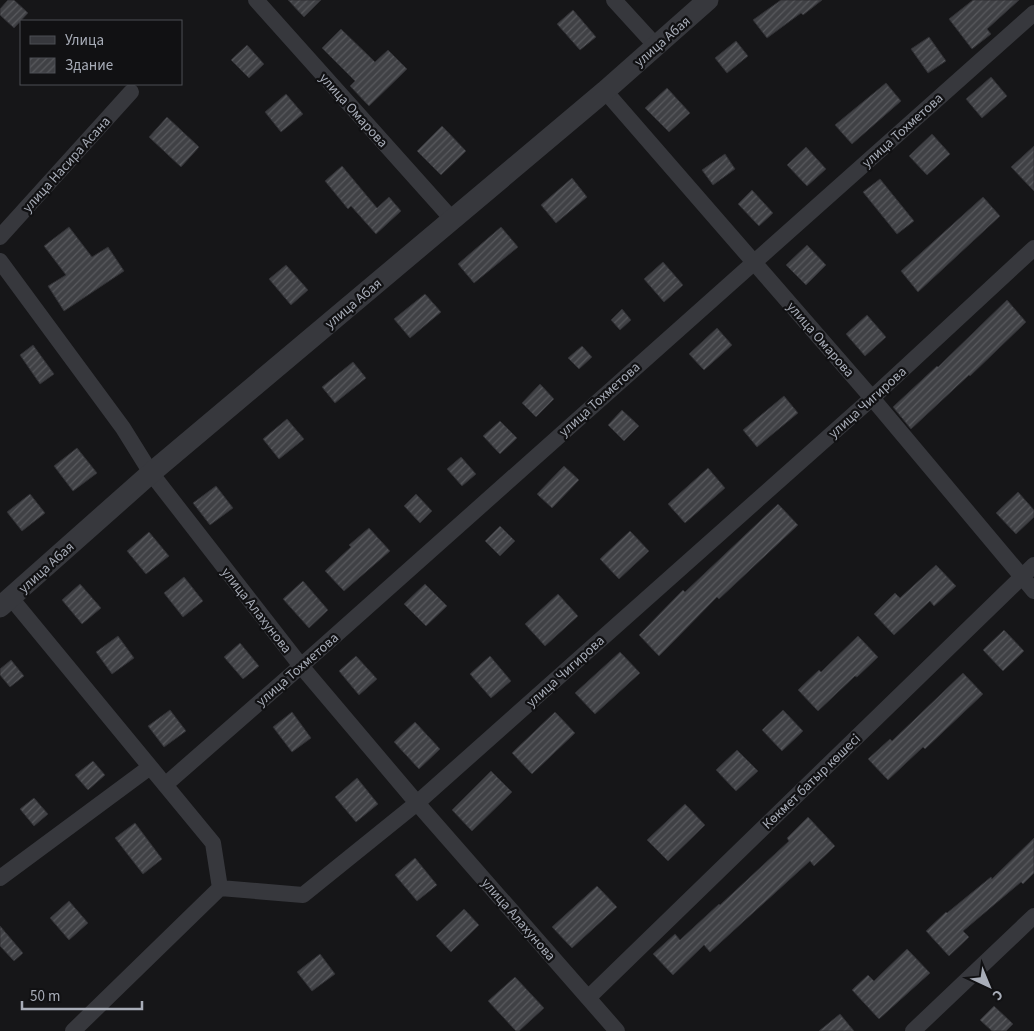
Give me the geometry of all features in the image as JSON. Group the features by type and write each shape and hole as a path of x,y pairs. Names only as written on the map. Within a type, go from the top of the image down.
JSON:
{"street":[{"name":"улица Омарова","path":"256,0 452,219"},
{"path":"614,0 656,46"},
{"name":"улица Абая","path":"5,603 151,473 605,91 708,0"},
{"name":"улица Тохметова","path":"165,785 1034,13"},
{"name":"улица Омарова","path":"605,91 872,398 1034,591"},
{"name":"улица Насира Асана","path":"0,236 131,92"},
{"name":"улица Чигирова","path":"220,888 303,895 417,803 872,398 1034,248"},
{"name":"улица Алахунова","path":"0,261 123,428 151,473 301,666 417,803 617,1031"},
{"name":"Көкмет батыр көшесі","path":"588,998 1034,565"},
{"path":"5,603 165,785 213,843 220,888 73,1031"},
{"path":"0,878 150,768"},
{"path":"913,1031 1034,916"}],"building":[{"path":"8,0 14,0 28,13 14,28 0,15 0,9"},
{"path":"288,0 321,0 304,17"},
{"path":"781,0 822,0 803,15 801,13 767,38 753,20"},
{"path":"973,0 1019,0 987,29 991,34 972,49 949,19"},
{"path":"573,10 596,37 580,50 557,24"},
{"path":"341,29 375,62 388,50 407,69 369,106 350,86 355,81 322,48"},
{"path":"929,37 946,61 928,73 911,49"},
{"path":"736,41 748,56 727,73 715,58"},
{"path":"247,45 264,64 249,78 231,60"},
{"path":"991,77 1007,96 982,118 966,99"},
{"path":"886,83 901,101 852,144 835,125"},
{"path":"667,88 690,113 669,132 645,108"},
{"path":"286,94 303,114 281,132 265,112"},
{"path":"167,117 199,147 181,167 149,137"},
{"path":"442,126 466,151 441,175 417,151"},
{"path":"932,134 950,154 927,175 909,156"},
{"path":"1034,146 1034,191 1011,167"},
{"path":"806,147 826,169 807,186 787,165"},
{"path":"725,154 735,169 713,185 702,170"},
{"path":"342,166 377,208 389,197 401,211 376,234 351,206 348,209 325,181"},
{"path":"572,178 587,197 556,223 541,205"},
{"path":"880,179 914,221 897,234 863,192"},
{"path":"752,190 773,213 759,226 738,204"},
{"path":"983,197 1000,216 918,292 901,271"},
{"path":"69,227 92,257 108,247 124,271 64,311 48,286 66,275 44,246"},
{"path":"501,227 518,247 474,283 458,264"},
{"path":"807,245 826,265 806,285 786,265"},
{"path":"663,262 683,285 664,302 644,279"},
{"path":"286,265 308,290 291,305 269,279"},
{"path":"425,294 441,312 410,338 394,319"},
{"path":"1007,300 1026,322 911,429 893,407 938,367"},
{"path":"622,309 631,320 620,330 611,320"},
{"path":"867,315 886,337 865,356 846,334"},
{"path":"717,328 732,345 704,370 689,354"},
{"path":"33,345 54,374 40,384 20,355"},
{"path":"582,346 592,357 579,369 568,358"},
{"path":"353,362 366,378 335,403 322,387"},
{"path":"540,384 554,399 536,417 522,403"},
{"path":"784,396 798,413 757,447 743,430"},
{"path":"622,410 639,426 624,441 608,425"},
{"path":"287,419 304,439 279,459 263,439"},
{"path":"500,421 517,438 500,454 483,436"},
{"path":"77,448 97,473 73,491 54,466"},
{"path":"461,457 476,474 462,486 447,469"},
{"path":"564,466 579,480 552,508 537,494"},
{"path":"708,468 725,488 685,523 668,504"},
{"path":"216,486 233,508 210,525 193,503"},
{"path":"1018,492 1034,510 1034,517 1016,534 996,513"},
{"path":"30,494 45,513 22,531 7,512"},
{"path":"416,494 432,511 420,523 404,506"},
{"path":"778,504 798,525 719,599 717,597 659,656 639,635 683,590 685,592"},
{"path":"500,526 515,541 500,556 485,541"},
{"path":"369,528 390,551 344,591 325,571 351,547 349,545"},
{"path":"630,531 649,551 619,579 600,559"},
{"path":"149,532 169,556 146,574 127,551"},
{"path":"936,565 956,586 934,606 930,601 894,635 874,614 895,593 900,598"},
{"path":"184,577 203,601 183,617 164,593"},
{"path":"303,581 328,610 309,628 283,599"},
{"path":"80,584 101,608 82,624 62,600"},
{"path":"425,584 447,606 426,626 404,604"},
{"path":"558,594 578,616 545,646 525,624"},
{"path":"1004,630 1024,651 1003,671 983,650"},
{"path":"118,636 134,658 112,674 96,652"},
{"path":"858,636 878,657 818,711 798,690 819,670 821,672"},
{"path":"240,643 259,666 243,679 224,657"},
{"path":"620,652 640,673 595,714 575,693"},
{"path":"356,656 377,679 359,695 339,671"},
{"path":"490,656 511,681 491,698 470,674"},
{"path":"11,660 24,676 10,687 0,675 0,669"},
{"path":"963,673 983,694 925,749 923,747 888,780 868,759 890,739 892,741"},
{"path":"170,710 186,731 164,747 148,726"},
{"path":"783,710 803,731 782,751 762,730"},
{"path":"292,712 311,738 292,752 273,727"},
{"path":"555,712 575,733 532,774 512,753"},
{"path":"415,722 440,749 419,769 394,742"},
{"path":"737,750 758,771 736,791 716,770"},
{"path":"93,761 105,775 88,790 75,775"},
{"path":"491,771 512,792 472,831 452,810"},
{"path":"357,778 378,804 356,822 335,797"},
{"path":"34,798 48,814 34,826 20,809"},
{"path":"685,804 705,825 668,861 647,840"},
{"path":"808,817 835,846 814,866 810,861 710,952 704,945 673,975 653,954 675,934 680,940 720,905 789,841 787,838"},
{"path":"135,823 162,859 143,874 115,838"},
{"path":"1034,838 1034,873 1023,884 1021,882 963,931 969,937 949,956 926,931 946,912 991,877 992,879"},
{"path":"415,858 437,885 417,901 395,875"},
{"path":"597,886 617,907 572,948 552,927"},
{"path":"69,901 88,923 69,940 50,918"},
{"path":"464,909 479,925 451,952 436,936"},
{"path":"0,926 23,953 14,961 0,946"},
{"path":"907,949 930,973 879,1019 852,990 868,975 874,981"},
{"path":"320,954 335,974 312,991 297,972"},
{"path":"515,977 544,1008 519,1031 516,1031 488,1001"},
{"path":"994,1006 1013,1024 1006,1031 992,1031 980,1020"},
{"path":"840,1014 854,1031 819,1031"}]}
